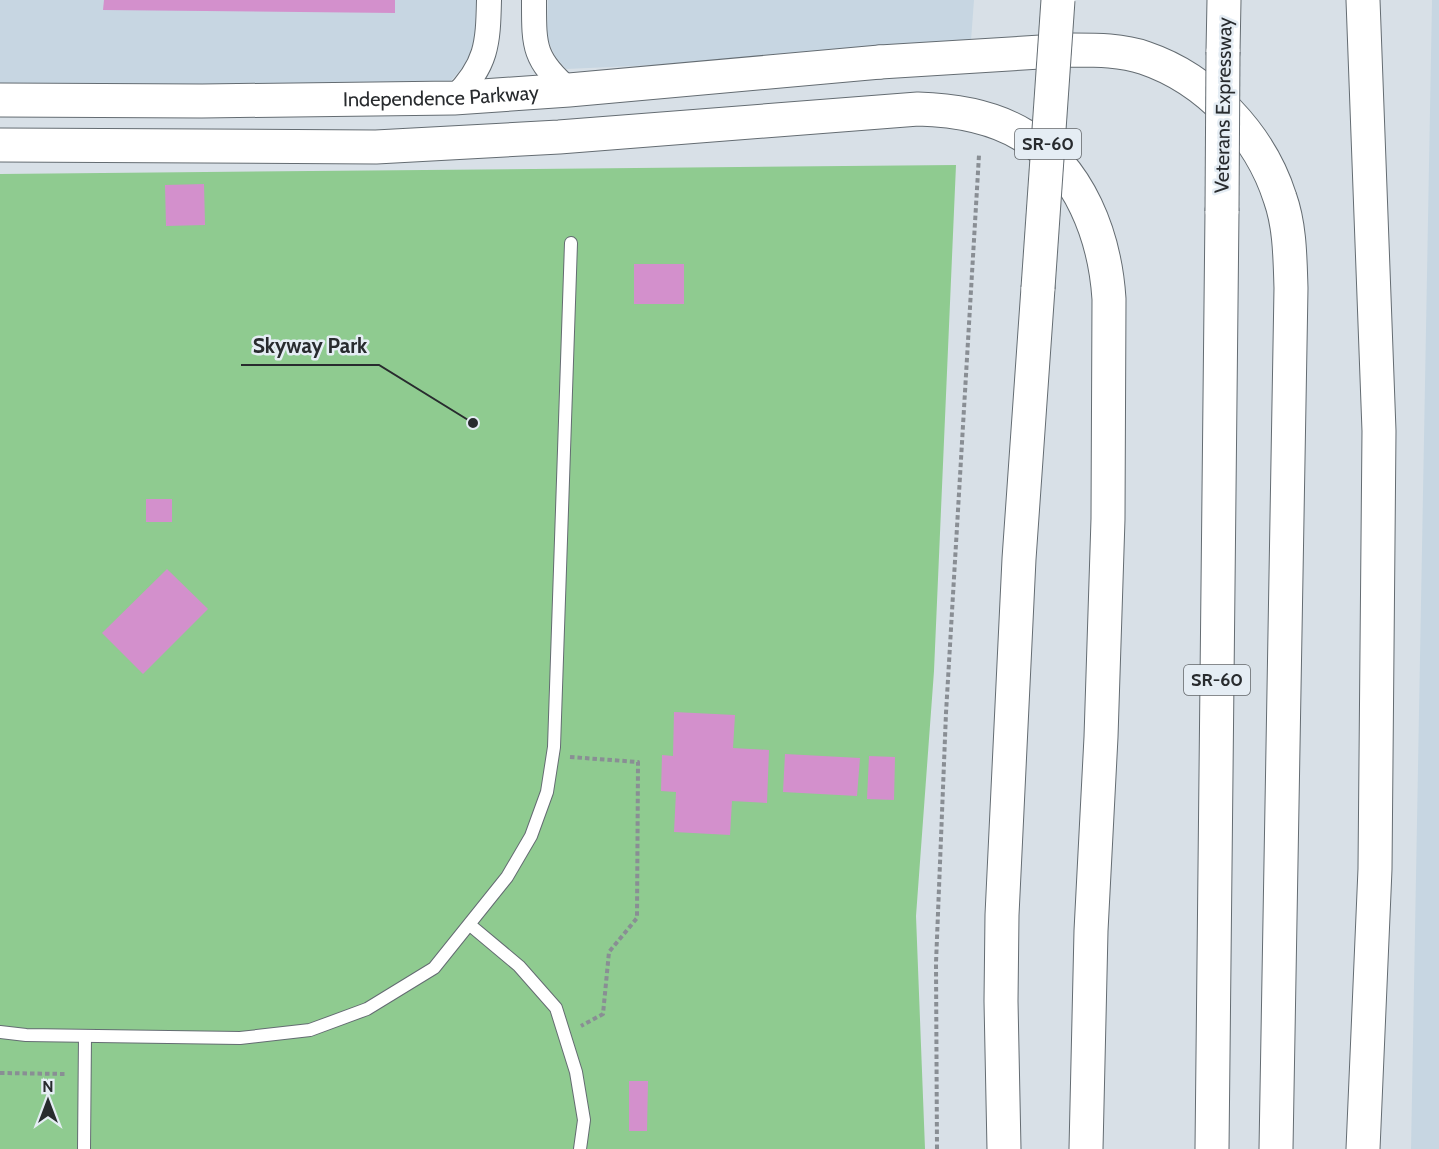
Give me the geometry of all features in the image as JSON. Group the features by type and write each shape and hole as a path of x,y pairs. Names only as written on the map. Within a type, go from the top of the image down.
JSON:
{"main road":[{"name":"SR-60","path":"1004,1149 1002,915 1019,559 1058,0"},
{"name":"Veterans Expressway","path":"1222,210 1224,0"},
{"path":"1363,0 1379,430 1375,869 1363,1149"},
{"name":"Independence Parkway","path":"0,99 225,101 454,98 880,62 1090,50 1122,52 1143,57 1195,82 1218,102 1251,141 1262,158 1281,198 1287,231 1291,288 1276,1149"},
{"path":"0,145 376,147 559,137 918,109 956,112 991,120 1023,135 1047,153 1058,164 1080,196 1099,234 1108,276 1110,299 1108,530 1091,931 1086,1149"},
{"name":"SR-60","path":"1212,1149 1222,210"}],"street":[{"path":"454,98 472,77 486,52 489,0"},
{"path":"534,0 534,40 538,54 556,79 569,90"}],"lane":[{"path":"0,1032 26,1035 240,1038 310,1030 367,1009 434,968 507,877 531,836 547,792 553,755 571,243"},
{"path":"470,925 519,966 556,1008 576,1072 584,1120 580,1149"},
{"path":"84,1149 85,1036"}],"path":[{"path":"938,1149 936,963 946,725 978,155"},
{"path":"553,755 638,762 637,918 609,952 603,1014 564,1035"},
{"path":"0,1073 85,1074"}],"shaded area":[{"path":"0,0 476,0 475,37 469,56 449,83 408,85 0,85"},
{"path":"548,0 974,0 971,41 701,63 566,69 555,56 547,38"},
{"path":"1432,0 1439,0 1439,1149 1411,1149"}],"green space":[{"path":"956,165 934,671 916,916 925,1149 0,1149 0,174"}],"building":[{"path":"104,0 395,0 395,13 103,10"},
{"path":"204,184 205,225 166,226 165,185"},
{"path":"634,264 684,264 684,304 634,304"},
{"path":"146,499 172,499 172,522 146,522"},
{"path":"167,569 208,609 143,674 102,633"},
{"path":"674,712 735,715 733,748 769,750 767,803 732,801 730,835 674,832 676,792 661,791 662,755 673,756"},
{"path":"785,754 860,758 857,796 783,792"},
{"path":"869,756 895,757 894,800 867,799"},
{"path":"629,1081 648,1081 647,1131 629,1131"}],"place":[{"name":"Skyway Park","path":"473,423"}]}
